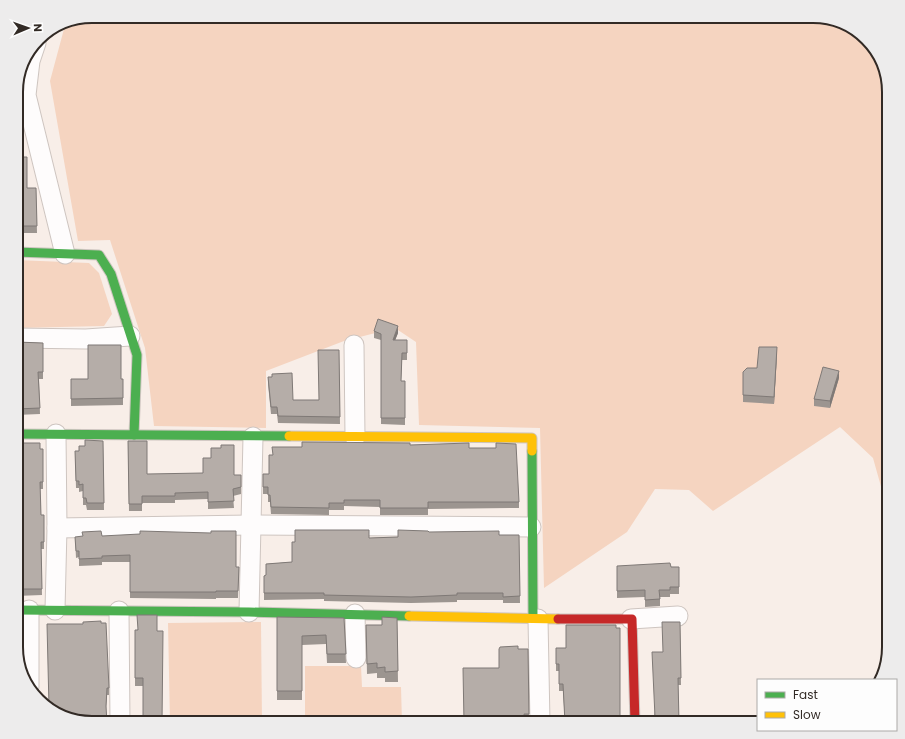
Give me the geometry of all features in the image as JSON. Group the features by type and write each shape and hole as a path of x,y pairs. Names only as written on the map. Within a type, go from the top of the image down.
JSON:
{"street":[{"path":"23,87 29,64"},
{"path":"23,102 65,254"},
{"path":"23,252 99,256 111,274 137,355 134,435"},
{"path":"23,338 86,339 130,336"},
{"path":"354,345 355,437"},
{"path":"23,434 532,438 530,527 536,619 540,716"},
{"path":"55,610 57,528 56,434"},
{"path":"249,612 253,437"},
{"path":"57,528 250,525 530,527"},
{"path":"28,672 23,610 249,612 536,619 631,619 678,616"},
{"path":"119,611 120,716"},
{"path":"355,614 356,658"},
{"path":"631,619 635,716"}],"shaded area":[{"path":"92,23 813,23 826,24 839,28 858,40 868,50 875,62 881,79 882,490 873,458 840,427 713,511 689,490 655,489 627,532 544,588 540,428 419,425 416,342 395,328 344,341 266,371 266,428 154,426 145,348 110,240 78,241 50,81 64,29 79,24"},
{"path":"23,260 89,263 99,273 112,314 104,326 23,328"},
{"path":"261,622 262,716 170,716 168,623"},
{"path":"305,666 361,666 362,687 401,687 402,716 305,716"}],"building":[{"path":"23,157 27,157 27,188 36,188 37,226 23,226"},
{"path":"378,319 398,326 393,340 407,340 407,353 402,353 401,381 405,381 405,418 381,418 381,334 374,331"},
{"path":"23,342 43,343 43,372 38,372 40,408 23,409"},
{"path":"88,345 121,345 121,379 123,379 123,398 71,399 71,379 88,379"},
{"path":"759,347 777,347 774,397 743,395 743,372 747,368 757,368"},
{"path":"318,350 339,350 340,417 278,416 277,407 271,407 268,377 272,377 272,374 292,373 293,400 319,400"},
{"path":"823,367 839,371 830,401 814,399"},
{"path":"85,440 103,441 104,503 87,503 86,498 83,498 83,484 79,485 79,481 76,481 75,451 79,451 79,446 85,446"},
{"path":"128,441 147,441 147,474 203,473 203,458 211,458 211,448 221,448 221,445 234,445 234,475 241,475 241,487 233,489 234,501 208,502 208,492 175,493 175,496 142,496 142,504 129,504"},
{"path":"302,442 410,443 410,445 469,443 469,448 496,448 496,443 516,444 519,502 428,502 428,508 380,508 380,500 344,500 344,503 329,503 329,508 271,507 268,487 263,487 263,474 269,474 269,455 273,455 272,447 302,447"},
{"path":"23,443 40,443 40,449 43,449 43,482 40,482 41,515 44,515 44,542 41,542 42,589 23,589"},
{"path":"295,530 369,530 369,538 398,537 398,530 429,532 499,531 499,535 519,535 520,596 503,597 503,593 457,593 457,595 411,597 324,595 324,593 264,593 266,564 292,562 292,542 295,542"},
{"path":"101,531 102,536 140,534 140,531 211,533 211,531 236,531 236,567 239,567 238,591 130,592 130,555 79,559 79,551 76,551 75,537 83,536 82,532"},
{"path":"670,563 671,567 679,567 679,587 670,587 670,590 659,590 660,599 645,600 645,590 617,591 617,566"},
{"path":"137,615 157,615 157,631 163,631 162,716 143,716 143,678 135,678 135,630 138,630"},
{"path":"277,617 344,618 346,654 327,654 326,635 302,636 302,691 277,691"},
{"path":"382,617 397,618 398,671 385,672 385,667 377,668 377,663 367,664 366,625 382,625"},
{"path":"101,621 101,623 106,623 109,688 107,688 107,716 92,716 70,712 58,707 49,700 47,624 83,624 83,622"},
{"path":"662,622 680,622 681,678 678,678 679,716 655,716 652,652 663,652"},
{"path":"566,625 616,625 616,628 620,628 620,716 565,716 563,684 559,684 559,664 556,664 556,648 566,648"},
{"path":"518,646 518,649 528,649 529,714 524,714 524,716 464,716 463,668 499,668 500,647"}],"traffic: fast":[{"path":"23,252 99,255 111,274 137,355 134,435"},
{"path":"23,434 289,436"},
{"path":"532,451 533,618"},
{"path":"23,610 249,612 409,616"}],"traffic: slow":[{"path":"289,436 532,438 532,451"},
{"path":"409,616 558,619"}],"traffic: jam":[{"path":"558,619 632,619 635,716"}]}
